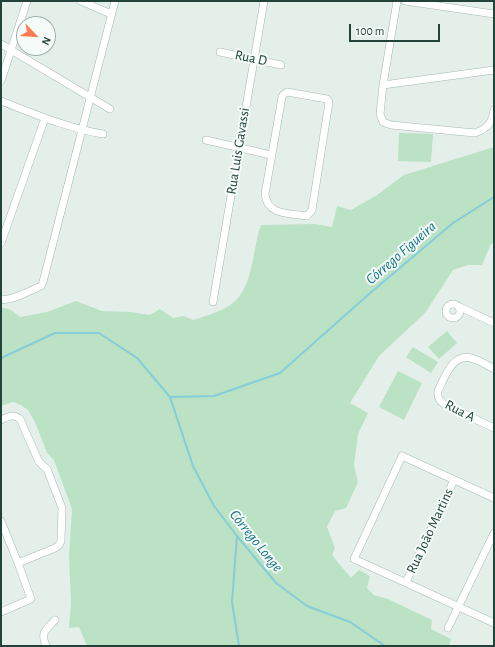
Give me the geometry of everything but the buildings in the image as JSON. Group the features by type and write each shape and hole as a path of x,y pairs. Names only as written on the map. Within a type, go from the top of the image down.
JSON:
{"street":[{"path":"1,82 27,1"},
{"path":"81,1 111,14"},
{"path":"1,298 4,300 11,299 40,286 43,282 114,1"},
{"name":"Rua Luis Gavassi","path":"213,302 264,1"},
{"path":"397,1 383,84 380,114 383,122 391,125 476,133 486,128 493,117 494,110"},
{"path":"405,1 494,14"},
{"path":"1,44 110,109"},
{"name":"Rua D","path":"220,52 281,65"},
{"path":"383,84 494,70"},
{"path":"287,92 327,99 329,102 313,202 310,214 307,216 278,211 268,206 265,194 271,155 283,95 287,92"},
{"path":"1,101 81,130 103,134"},
{"path":"1,243 45,118"},
{"path":"206,140 271,155"},
{"path":"460,311 470,312 494,323"},
{"name":"Rua A","path":"494,369 469,357 457,360 451,366 438,391 438,396 445,405 494,428"},
{"path":"1,420 12,415 17,416 20,419 39,462 47,469 62,508 61,541 59,545 18,563"},
{"path":"494,498 402,456 354,559 494,623"},
{"name":"Rua João Martins","path":"406,582 454,480"},
{"path":"1,521 31,599 1,612"},
{"path":"448,628 494,533"},
{"path":"46,646 43,638 43,632 55,620"}],"green space":[{"path":"399,133 433,134 431,162 398,161"},
{"path":"494,147 494,243 491,244 482,265 468,265 453,270 425,313 379,356 350,403 368,413 358,434 354,465 358,482 346,508 335,511 327,527 335,548 332,555 351,578 359,570 370,576 367,588 374,595 388,599 432,620 431,629 451,639 449,646 87,646 79,627 69,628 71,603 69,556 72,509 54,460 47,453 35,422 28,410 13,402 1,406 1,307 11,310 20,317 47,312 76,301 102,311 131,312 150,315 160,309 173,318 184,316 193,320 203,317 229,306 240,296 252,267 261,225 315,224 332,227 337,206 351,210 377,195 404,175"},
{"path":"447,331 457,343 439,359 428,347"},
{"path":"413,347 438,362 431,373 406,357"},
{"path":"398,371 422,383 404,420 379,407"}],"waterway":[{"name":"Córrego Figueira","path":"1,358 55,333 99,333 137,358 170,397 214,396 280,373 369,294 453,223 494,197"},
{"name":"Córrego Longe","path":"170,397 193,466 214,506 276,583 307,606 350,622 385,646"},
{"path":"237,536 232,602 239,646"}]}
